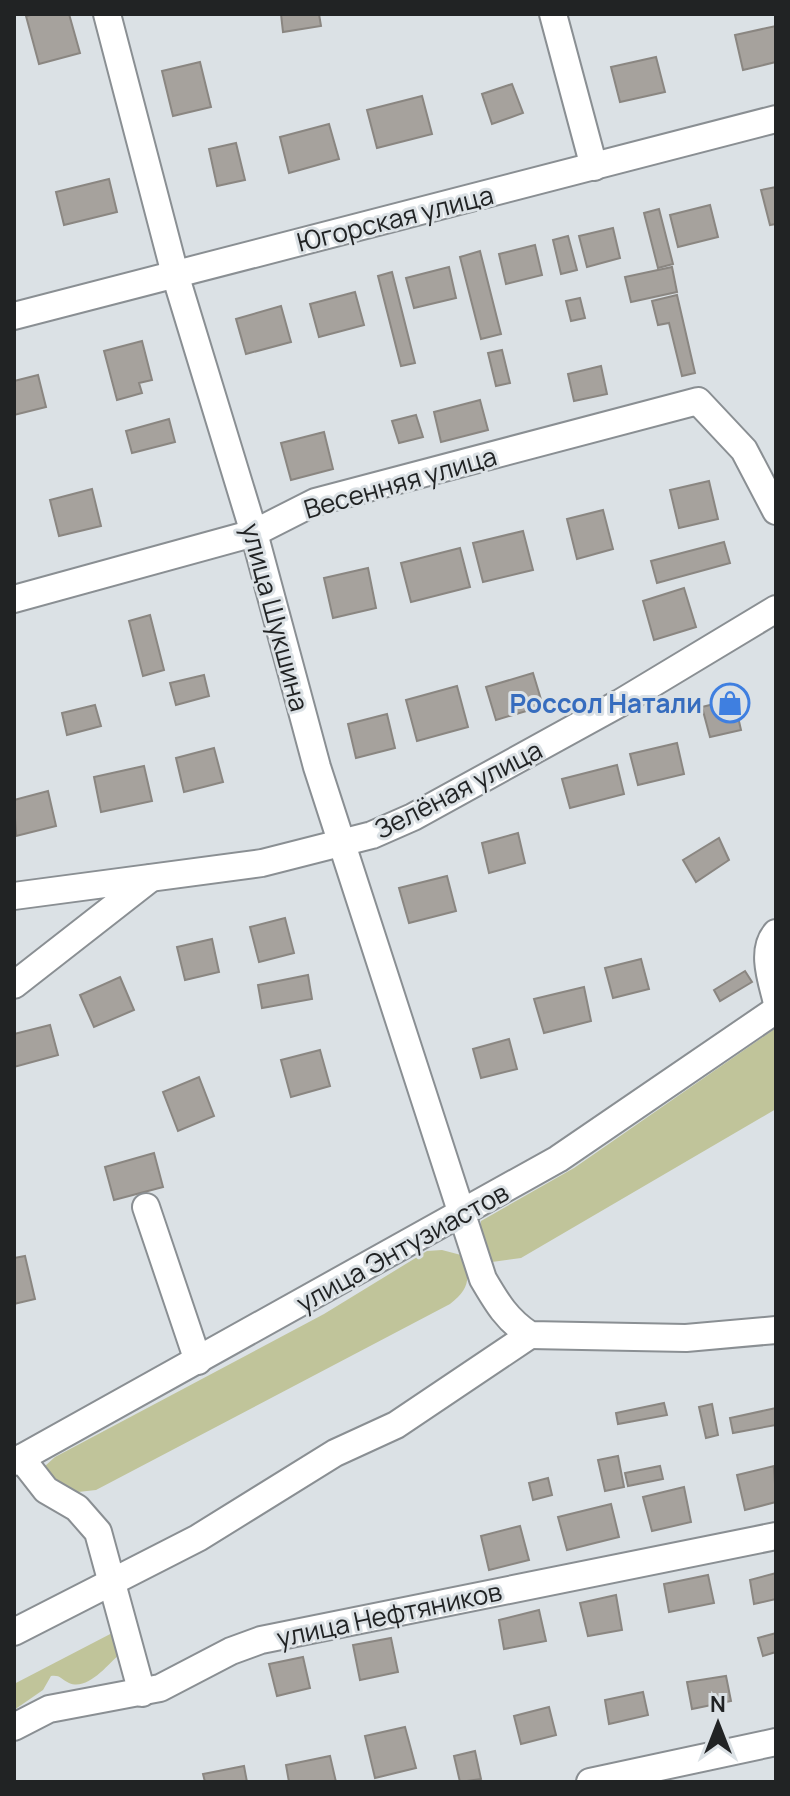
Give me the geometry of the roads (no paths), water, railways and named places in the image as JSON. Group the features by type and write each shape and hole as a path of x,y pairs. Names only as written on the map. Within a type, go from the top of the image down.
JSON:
{"street":[{"name":"улица Шукшина","path":"107,14 175,274 254,533 317,767 423,1090 460,1215 483,1279 501,1310 530,1335"},
{"path":"553,14 594,167"},
{"name":"Югорская улица","path":"14,316 776,119"},
{"name":"Весенняя улица","path":"14,599 254,533 315,502 698,401 744,450 776,511"},
{"name":"Зелёная улица","path":"14,896 262,863 342,845 413,817 620,703 776,609"},
{"path":"14,985 151,878"},
{"path":"776,933 770,940 768,966 776,999"},
{"name":"улица Энтузиастов","path":"18,1460 460,1215 596,1136 776,1010"},
{"path":"146,1207 198,1361"},
{"path":"14,1632 198,1538 335,1453 396,1425 530,1335 686,1338 776,1330"},
{"path":"18,1460 46,1490 89,1519 98,1532 142,1693"},
{"name":"улица Нефтяников","path":"14,1727 49,1709 160,1688 231,1651 261,1640 776,1536"},
{"path":"590,1782 642,1776 776,1742"}],"place":[{"name":"Россол Натали","path":"730,703"}]}
